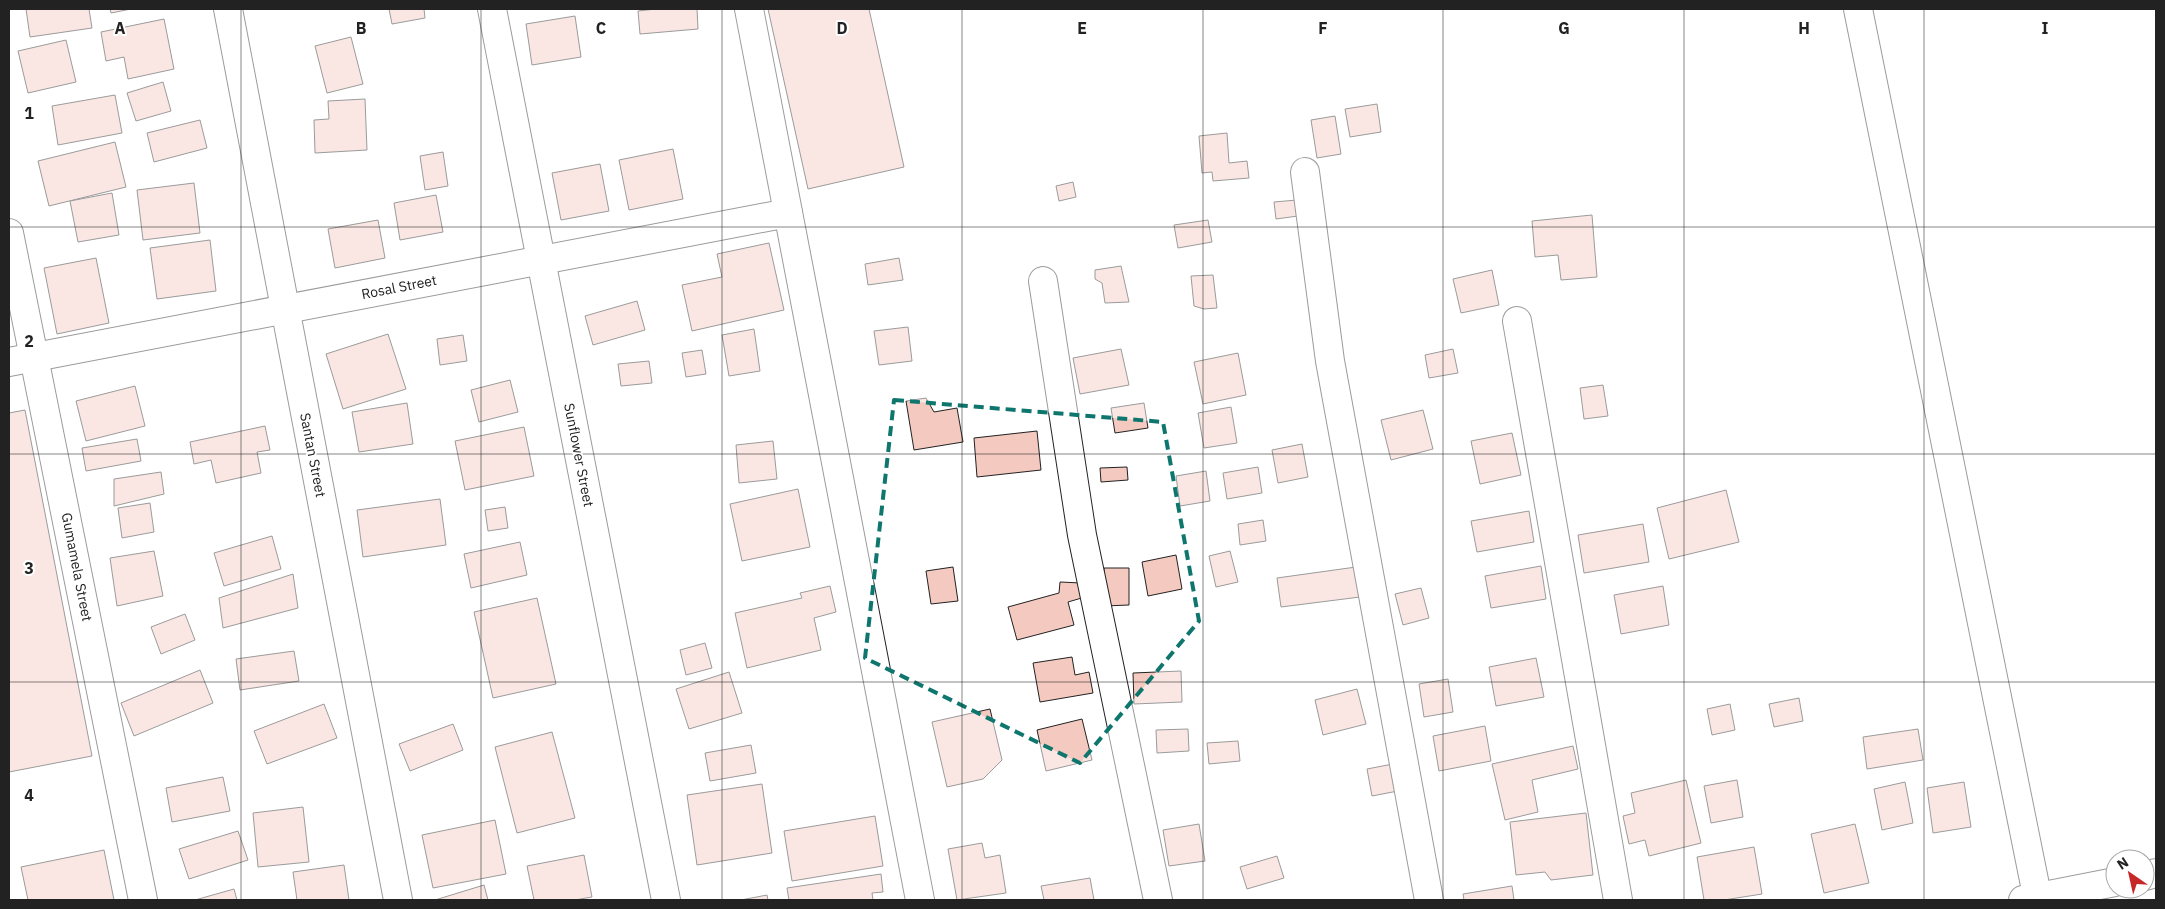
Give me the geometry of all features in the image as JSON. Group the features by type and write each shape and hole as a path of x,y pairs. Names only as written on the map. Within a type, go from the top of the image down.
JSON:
{"street":[{"name":"Santan Street","path":"228,9 398,900"},
{"name":"Sunflower Street","path":"492,9 666,900"},
{"path":"749,9 920,900"},
{"path":"1858,9 2033,899 2105,884"},
{"path":"1304,172 1330,361 1429,900"},
{"name":"Rosal Street","path":"9,362 788,213"},
{"name":"Gumamela Street","path":"9,233 142,900"},
{"path":"1043,281 1082,535 1158,900"},
{"path":"1517,322 1618,900"}],"highlighted area":[{"path":"894,400 1163,422 1199,621 1080,763 865,658"}],"building":[{"path":"26,9 89,9 92,28 30,37"},
{"path":"110,9 131,9 111,13"},
{"path":"389,9 424,9 425,18 392,24"},
{"path":"697,9 698,29 640,34 638,11"},
{"path":"768,9 869,9 904,167 808,189"},
{"path":"575,16 581,57 532,65 526,24"},
{"path":"164,19 174,69 128,79 124,57 106,61 101,32"},
{"path":"351,37 363,84 327,93 315,46"},
{"path":"66,40 76,82 28,93 18,51"},
{"path":"163,82 171,111 136,121 127,93"},
{"path":"115,95 122,133 58,145 52,106"},
{"path":"365,99 367,150 315,153 314,120 329,119 328,101"},
{"path":"1377,104 1381,132 1350,137 1345,109"},
{"path":"1335,116 1341,154 1317,158 1311,120"},
{"path":"200,120 207,148 154,162 147,133"},
{"path":"1227,133 1229,163 1247,161 1249,178 1213,181 1212,172 1202,173 1199,136"},
{"path":"115,142 126,187 49,206 38,161"},
{"path":"673,149 683,199 629,210 619,160"},
{"path":"443,152 448,186 425,190 420,156"},
{"path":"600,164 609,211 561,220 552,173"},
{"path":"1073,182 1076,197 1059,201 1056,186"},
{"path":"194,183 200,233 143,240 137,190"},
{"path":"112,193 119,235 78,242 70,201"},
{"path":"436,195 443,232 400,240 394,203"},
{"path":"1297,200 1298,216 1276,219 1274,202"},
{"path":"1592,215 1597,277 1561,280 1558,255 1535,257 1532,221"},
{"path":"378,220 385,258 335,268 328,229"},
{"path":"1208,220 1212,242 1178,248 1174,225"},
{"path":"210,240 216,291 157,299 150,248"},
{"path":"769,243 784,310 692,331 682,285 722,277 717,254"},
{"path":"96,258 109,323 57,334 44,268"},
{"path":"899,258 903,280 868,285 865,264"},
{"path":"1121,266 1129,302 1105,303 1102,283 1095,279 1095,270"},
{"path":"1492,270 1499,305 1461,313 1453,279"},
{"path":"1213,275 1217,308 1204,309 1194,306 1191,276"},
{"path":"637,301 645,330 593,345 585,316"},
{"path":"908,327 912,361 879,365 874,331"},
{"path":"754,329 760,371 729,376 722,335"},
{"path":"388,334 406,389 343,409 326,354"},
{"path":"463,335 467,361 440,365 437,339"},
{"path":"1121,349 1129,385 1080,394 1073,358"},
{"path":"1453,349 1458,373 1429,378 1425,355"},
{"path":"702,350 706,374 686,377 682,353"},
{"path":"1238,353 1246,395 1203,404 1194,362"},
{"path":"649,361 652,383 621,386 618,364"},
{"path":"510,380 518,412 479,422 471,390"},
{"path":"1603,385 1608,416 1584,419 1580,388"},
{"path":"135,386 145,426 86,441 76,401"},
{"path":"926,398 934,412 957,408 963,442 914,450 906,401"},
{"path":"407,403 413,444 359,452 352,412"},
{"path":"1144,403 1148,428 1115,433 1111,408"},
{"path":"1231,407 1237,443 1204,448 1198,413"},
{"path":"25,410 92,756 9,772 9,413"},
{"path":"1423,410 1433,449 1391,460 1381,420"},
{"path":"265,426 270,450 257,452 261,473 216,483 211,460 194,464 190,442"},
{"path":"524,427 534,476 465,490 455,441"},
{"path":"1037,431 1041,470 977,477 974,438"},
{"path":"1512,433 1521,475 1480,484 1471,441"},
{"path":"137,439 141,461 86,471 82,448"},
{"path":"773,441 777,479 739,483 736,445"},
{"path":"1302,444 1308,477 1278,483 1272,450"},
{"path":"1127,467 1128,480 1101,482 1100,468"},
{"path":"1258,467 1262,493 1227,499 1223,473"},
{"path":"1206,471 1210,501 1180,506 1176,476"},
{"path":"161,472 164,494 114,506 114,479"},
{"path":"798,489 810,547 742,561 730,504"},
{"path":"1726,490 1739,542 1669,559 1657,508"},
{"path":"440,499 446,545 363,557 357,510"},
{"path":"150,503 154,532 122,538 118,508"},
{"path":"505,507 508,528 488,531 485,510"},
{"path":"1529,511 1534,542 1477,552 1471,521"},
{"path":"1263,520 1266,541 1240,545 1238,524"},
{"path":"1643,524 1649,562 1584,573 1578,535"},
{"path":"272,536 281,569 224,586 214,553"},
{"path":"520,542 527,575 471,588 464,554"},
{"path":"154,551 163,596 117,606 110,558"},
{"path":"1230,551 1238,582 1216,587 1209,556"},
{"path":"1176,555 1182,589 1148,596 1142,562"},
{"path":"1541,566 1546,599 1491,608 1485,576"},
{"path":"953,567 958,601 931,604 926,571"},
{"path":"1356,567 1360,597 1281,607 1277,578"},
{"path":"1104,568 1129,568 1129,605 1104,606"},
{"path":"293,574 298,608 223,628 219,598"},
{"path":"1060,582 1081,583 1085,597 1068,602 1074,625 1017,640 1008,607 1059,593"},
{"path":"830,586 836,612 814,618 821,650 747,668 735,613 802,598 800,593"},
{"path":"1663,586 1669,625 1621,634 1614,595"},
{"path":"1421,588 1429,618 1403,625 1395,594"},
{"path":"537,598 556,684 493,698 474,612"},
{"path":"185,614 195,640 161,654 151,627"},
{"path":"705,643 712,668 686,675 680,650"},
{"path":"294,651 299,681 240,690 236,659"},
{"path":"1072,657 1075,675 1089,672 1093,693 1040,702 1033,663"},
{"path":"1536,658 1544,697 1496,706 1489,667"},
{"path":"200,670 213,703 134,736 121,703"},
{"path":"1181,671 1182,702 1134,704 1133,673"},
{"path":"729,672 742,713 689,729 676,689"},
{"path":"1448,679 1453,712 1424,717 1419,684"},
{"path":"1357,689 1366,724 1323,735 1315,700"},
{"path":"1799,698 1803,721 1774,727 1769,704"},
{"path":"324,704 337,738 267,764 254,731"},
{"path":"1730,704 1735,730 1712,735 1707,709"},
{"path":"990,709 1002,760 983,779 947,787 932,722"},
{"path":"1082,719 1092,760 1046,771 1037,730"},
{"path":"453,724 463,750 410,771 399,744"},
{"path":"1485,726 1491,761 1439,771 1433,736"},
{"path":"1188,729 1189,751 1157,753 1156,730"},
{"path":"1918,729 1923,760 1867,769 1863,737"},
{"path":"552,732 575,818 517,833 495,747"},
{"path":"1238,741 1240,761 1209,764 1207,743"},
{"path":"751,745 756,773 710,781 705,753"},
{"path":"1573,746 1578,769 1532,780 1538,812 1505,820 1492,764"},
{"path":"1398,763 1403,790 1372,796 1367,769"},
{"path":"223,777 230,811 172,822 166,788"},
{"path":"1686,780 1701,843 1649,856 1645,840 1629,844 1623,816 1635,813 1631,793"},
{"path":"1737,780 1743,817 1711,823 1704,786"},
{"path":"1905,782 1913,823 1882,830 1874,789"},
{"path":"1964,782 1971,827 1933,833 1927,788"},
{"path":"762,784 772,853 697,865 687,795"},
{"path":"303,807 309,862 258,867 253,813"},
{"path":"1586,813 1593,875 1551,880 1545,872 1516,875 1510,822"},
{"path":"875,816 883,866 792,881 784,831"},
{"path":"495,820 506,874 433,888 422,835"},
{"path":"1199,824 1205,861 1169,866 1163,830"},
{"path":"1855,824 1869,883 1824,893 1811,834"},
{"path":"238,831 248,860 189,879 179,849"},
{"path":"982,843 985,858 1000,855 1006,893 957,900 948,849"},
{"path":"1754,847 1762,894 1724,900 1704,900 1697,857"},
{"path":"104,850 114,900 28,900 21,867"},
{"path":"584,855 592,897 575,900 534,900 527,866"},
{"path":"1277,856 1284,878 1247,889 1240,867"},
{"path":"344,865 349,900 297,900 293,872"},
{"path":"881,874 883,892 872,893 873,900 789,900 787,888"},
{"path":"1090,878 1094,900 1044,900 1041,886"},
{"path":"484,885 488,900 435,900"},
{"path":"1512,886 1514,900 1464,900 1463,894"},
{"path":"234,889 237,900 195,900"},
{"path":"767,895 768,900 741,900"}]}
